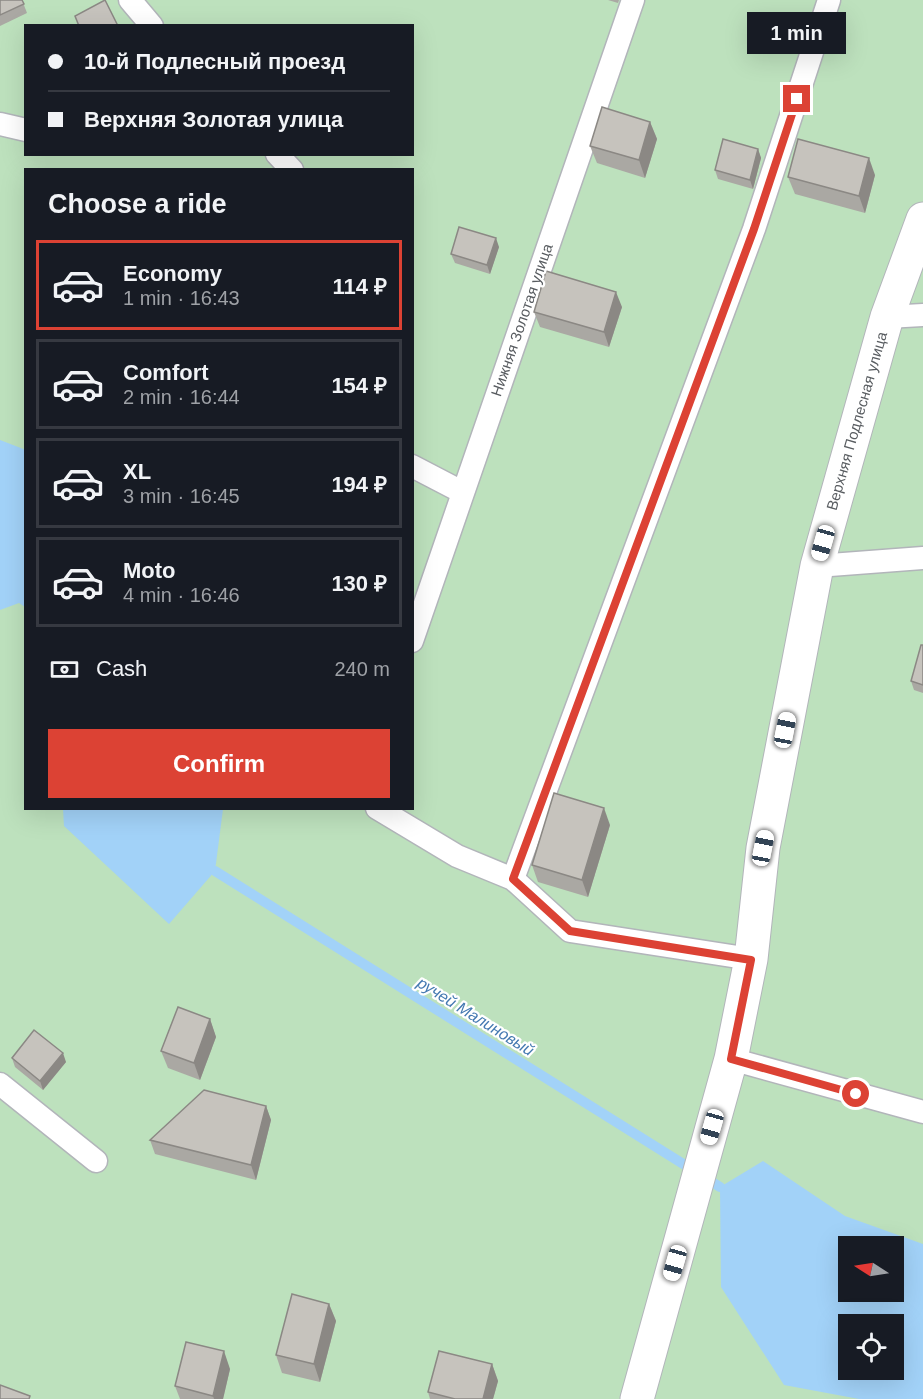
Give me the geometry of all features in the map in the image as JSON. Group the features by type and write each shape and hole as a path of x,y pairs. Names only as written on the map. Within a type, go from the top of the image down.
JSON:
{"street":[{"name":"Верхняя Подлесная улица","path":"637,1399 731,1059 751,960 763,848 816,566 886,317 923,219"}],"lane":[{"path":"130,0 150,24"},
{"name":"Нижняя Золотая улица","path":"414,635 633,0"},
{"path":"513,879 754,229 829,0"},
{"path":"0,124 24,130"},
{"path":"279,156 290,168"},
{"path":"886,317 923,315"},
{"path":"414,467 462,492"},
{"path":"816,566 923,558"},
{"path":"380,810 458,856 513,879 570,931 751,960"},
{"path":"731,1059 923,1112"},
{"path":"0,1084 96,1161"}],"green space":[{"path":"0,0 923,0 923,1399 0,1399"}],"water":[{"path":"0,440 24,449 24,606 19,603 0,610"},
{"path":"63,810 223,810 215,871 169,924 64,826"},
{"path":"763,1161 845,1216 901,1236 838,1236 838,1302 904,1302 904,1237 923,1244 923,1399 859,1399 784,1385 721,1287 720,1187"}],"building":[{"path":"0,0 22,0 24,4 0,15"},
{"path":"105,0 117,24 78,24 75,16"},
{"path":"602,107 650,122 639,160 590,146"},
{"path":"723,139 758,149 750,180 715,170"},
{"path":"798,139 869,158 859,196 788,177"},
{"path":"459,227 496,238 487,265 451,254"},
{"path":"546,271 616,292 604,332 534,312"},
{"path":"921,645 923,645 923,685 911,681"},
{"path":"554,793 604,808 582,880 532,865"},
{"path":"178,1007 210,1019 194,1063 161,1051"},
{"path":"34,1030 63,1053 40,1081 12,1058"},
{"path":"204,1090 266,1106 251,1165 150,1140"},
{"path":"292,1294 329,1304 314,1364 276,1355"},
{"path":"186,1342 224,1351 213,1396 175,1386"},
{"path":"439,1351 492,1364 483,1399 455,1399 428,1392"},
{"path":"0,1385 30,1396 29,1399 0,1399"}],"waterway":[{"name":"ручей Малиновый","path":"215,871 720,1187"}],"route":[{"path":"797,99 754,229 513,879 570,931 751,960 731,1059 856,1094"}]}
